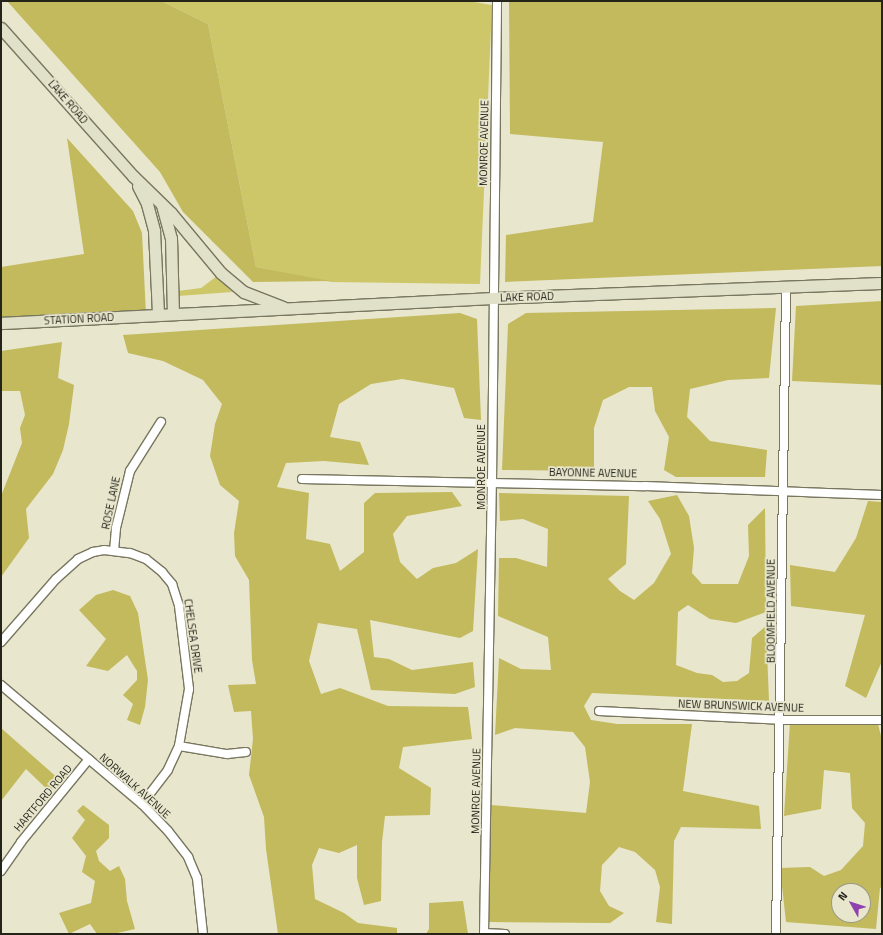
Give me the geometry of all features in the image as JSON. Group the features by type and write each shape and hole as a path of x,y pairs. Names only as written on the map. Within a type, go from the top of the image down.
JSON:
{"street":[{"name":"MONROE AVENUE","path":"484,934 492,482 492,298 497,1"},
{"name":"LAKE ROAD","path":"1,28 133,176 162,204 233,284 244,292 290,310"},
{"name":"LAKE ROAD","path":"133,176 148,204 152,219 158,314 290,310 492,298 882,283"},
{"path":"162,204 171,238 173,314"},
{"name":"BLOOMFIELD AVENUE","path":"776,934 786,287"},
{"name":"STATION ROAD","path":"1,323 158,314"},
{"name":"ROSE LANE","path":"114,551 116,528 130,471 161,422"},
{"name":"BAYONNE AVENUE","path":"302,479 645,486 783,493 882,495"},
{"name":"CHELSEA DRIVE","path":"1,642 56,579 78,559 93,552 114,551 146,559 172,584 179,606 188,689 179,746 168,770 142,804"},
{"name":"NORWALK AVENUE","path":"1,685 142,804 168,831 188,857 197,878 203,934"},
{"name":"NEW BRUNSWICK AVENUE","path":"599,711 780,720 882,720"},
{"path":"179,746 227,754 246,752"},
{"name":"HARTFORD ROAD","path":"1,871 21,842 89,759"},
{"path":"484,934 505,934"}],"shaded area":[{"path":"7,1 161,1 208,24 256,267 330,281 253,282 183,212 160,172"},
{"path":"161,1 468,1 492,5 480,284 331,282 256,267 208,24"},
{"path":"509,1 882,1 882,266 505,282 506,235 593,222 603,142 510,134"},
{"path":"67,138 133,211 142,233 146,315 1,324 1,267 84,254"},
{"path":"217,276 232,292 178,296 178,291 201,288"},
{"path":"882,301 882,385 792,381 796,306"},
{"path":"776,308 769,378 728,380 690,389 687,417 710,441 767,450 765,477 676,477 664,470 669,437 655,411 652,387 629,387 603,400 594,428 594,471 502,470 508,324 526,313"},
{"path":"460,313 477,319 481,420 464,418 454,388 402,379 371,384 339,404 330,437 360,442 369,465 324,461 286,463 277,487 309,493 306,539 330,544 340,571 364,552 364,503 375,493 452,492 462,506 407,516 393,534 400,562 417,579 433,568 456,563 478,549 473,631 460,638 370,620 374,657 389,659 412,670 473,662 475,687 455,694 371,690 357,629 318,623 309,661 321,694 340,688 388,706 468,707 472,739 403,747 399,768 431,788 430,815 385,816 382,842 381,901 364,905 357,878 357,845 339,853 319,848 312,865 315,899 344,913 358,923 397,928 397,934 278,934 266,849 264,817 249,775 253,739 251,711 234,712 228,685 256,684 252,660 249,580 235,556 234,533 239,501 220,485 210,456 215,424 222,404 203,380 163,361 128,353 123,335"},
{"path":"62,342 58,378 74,385 69,424 63,450 53,474 26,509 29,538 1,577 1,496 22,443 20,428 25,415 20,391 1,391 1,351"},
{"path":"499,493 629,496 626,564 608,579 620,591 634,600 654,583 671,554 660,519 648,501 677,495 689,516 694,548 692,573 702,584 738,584 749,556 748,525 765,508 766,612 736,623 710,619 688,605 678,612 676,665 697,673 712,675 723,682 737,681 749,673 752,638 766,626 769,701 592,693 584,706 591,720 617,724 692,724 683,791 759,806 761,829 681,827 674,841 672,924 656,922 660,887 655,870 635,852 619,847 602,865 600,891 609,906 624,913 610,923 489,922 491,805 586,813 590,782 585,747 573,732 515,728 495,735 499,658 521,669 551,670 548,637 498,616 499,558 516,558 547,567 548,529 523,519 500,521"},
{"path":"868,501 882,502 882,661 866,698 845,686 865,615 791,606 790,565 835,572 856,538"},
{"path":"113,590 130,596 138,613 148,680 145,707 140,725 127,720 133,704 123,695 137,680 137,671 127,655 108,671 86,666 106,639 79,610 96,595"},
{"path":"790,722 878,724 882,740 882,887 880,888 876,929 786,922 780,868 810,867 824,876 841,870 863,846 865,823 852,808 850,773 824,770 821,809 784,816"},
{"path":"1,728 60,780 50,792 26,769 1,801"},
{"path":"83,805 109,825 109,838 96,851 99,861 110,871 119,866 125,879 127,901 135,929 113,934 97,934 90,924 69,934 59,913 91,903 95,881 82,872 86,856 72,838 85,820 77,811"},
{"path":"463,901 468,934 426,934 429,929 429,903"}]}
